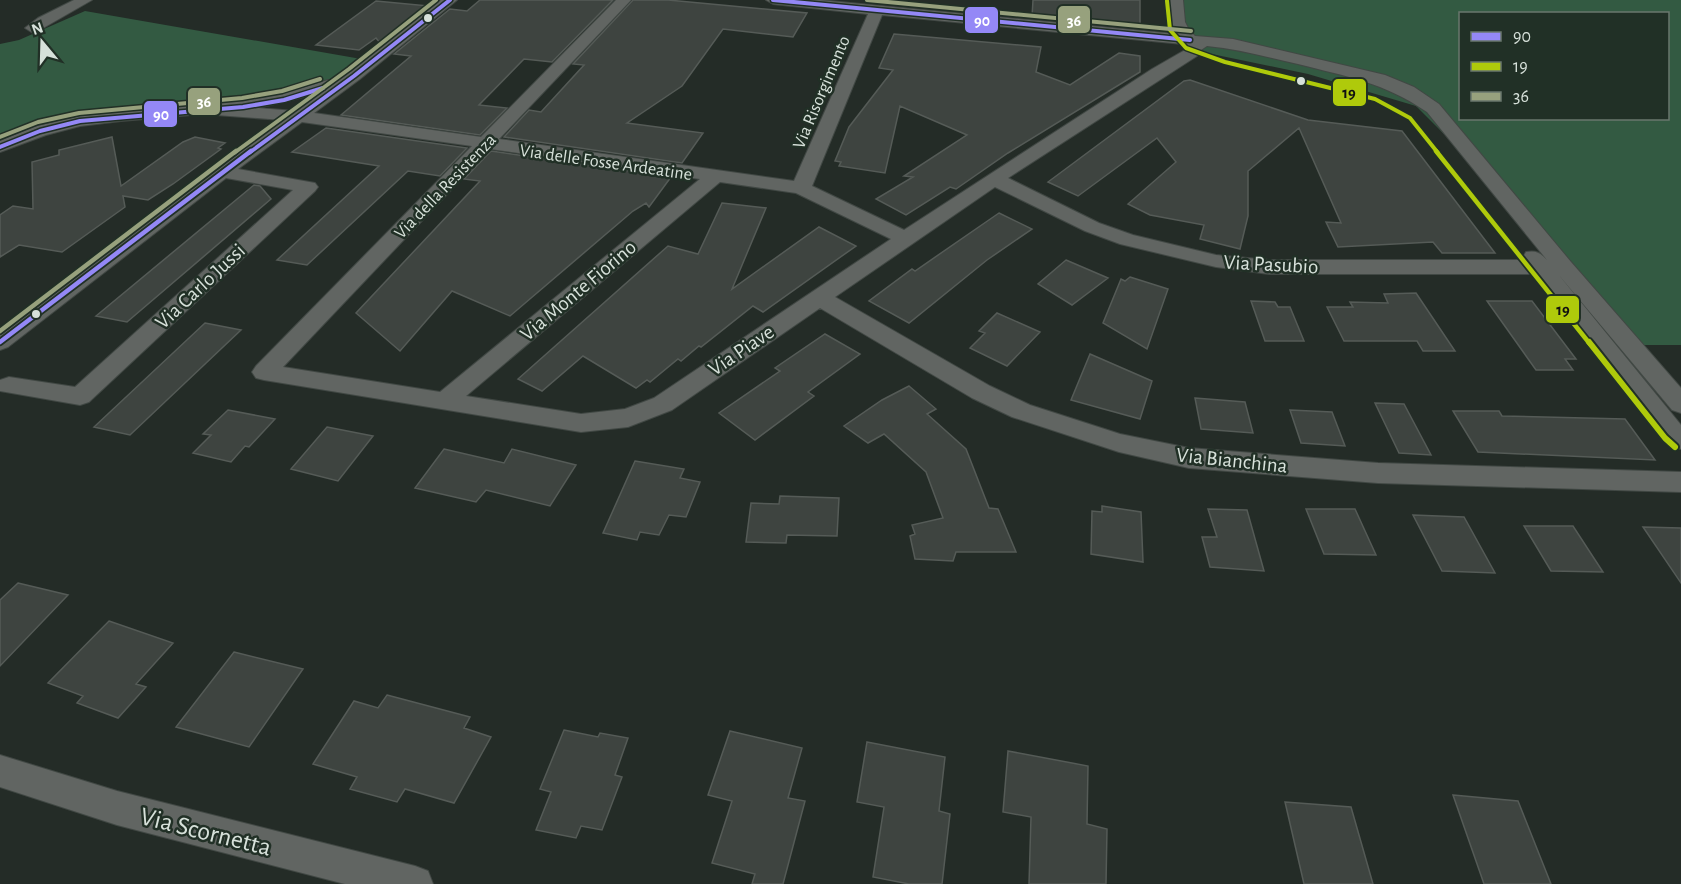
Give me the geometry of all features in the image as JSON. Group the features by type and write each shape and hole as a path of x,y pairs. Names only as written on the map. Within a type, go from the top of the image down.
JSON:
{"street":[{"path":"33,28 85,0"},
{"path":"0,342 222,172 354,76 450,0"},
{"name":"Via della Resistenza","path":"264,372 624,0"},
{"path":"773,0 1233,44 1379,79 1408,91 1433,108 1552,267 1664,423 1681,440"},
{"path":"1176,0 1178,27 1190,40 1227,53 1377,91 1433,108"},
{"name":"Via Risorgimento","path":"801,189 877,10"},
{"path":"1158,72 1164,53 1163,38"},
{"name":"Via Piave","path":"264,372 581,423 628,417 663,404 994,179 1191,53 1193,46 1190,40"},
{"path":"0,147 35,132 72,121 130,113 203,109 267,102 312,92 354,76"},
{"path":"1377,91 1402,102 1424,119 1552,267 1681,404"},
{"path":"203,109 297,116"},
{"name":"Via delle Fosse Ardeatine","path":"297,116 801,189 906,239"},
{"name":"Via Carlo Jussi","path":"9,385 80,396 308,187 222,172"},
{"name":"Via Monte Fiorino","path":"443,402 713,178"},
{"name":"Via Pasubio","path":"994,179 1092,227 1166,250 1216,261 1269,267 1552,267"},
{"name":"Via Bianchina","path":"818,297 981,392 1021,411 1119,443 1189,459 1378,473 1681,482"},
{"name":"Via Scornetta","path":"0,771 117,808 415,884"}],"green space":[{"path":"1176,0 1681,0 1681,345 1616,345 1449,139 1416,106 1308,74 1202,52 1183,42"},
{"path":"85,11 367,60 323,87 284,96 154,106 104,113 51,124 0,143 0,44 19,40"}],"building":[{"path":"480,0 613,0 552,62 524,59 479,105 507,108 480,135 341,115 411,56 394,54 450,9 467,11"},
{"path":"633,0 668,0 807,13 793,37 723,29 682,86 627,123 703,133 682,163 504,137 529,110 541,112 584,65 573,64"},
{"path":"1033,0 1140,0 1140,28 1032,17"},
{"path":"376,1 429,6 381,44 376,38 359,50 316,45"},
{"path":"894,34 1041,47 1036,72 1070,85 1119,53 1140,56 1140,72 1008,153 956,189 950,187 906,215 876,199 913,177 904,176 967,135 900,106 885,173 839,166 841,162 835,161 849,127 893,70 879,68"},
{"path":"1190,80 1308,120 1402,131 1495,253 1442,253 1433,242 1338,247 1326,222 1341,223 1299,128 1248,171 1248,216 1240,249 1200,239 1204,225 1150,215 1128,204 1176,162 1157,138 1078,196 1048,182 1184,81"},
{"path":"326,128 467,148 440,176 408,171 307,265 277,260 379,166 292,152"},
{"path":"112,137 121,186 183,142 195,137 225,143 218,148 221,149 148,200 123,196 125,207 62,252 19,245 0,257 0,215 13,206 33,209 32,162 59,155 59,150"},
{"path":"491,151 671,177 649,207 646,203 633,211 510,316 452,291 400,351 356,313 480,181 464,179"},
{"path":"254,185 260,186 271,199 127,322 96,316"},
{"path":"722,203 766,208 732,289 819,227 856,246 763,312 753,306 701,347 699,346 681,361 678,359 650,382 647,380 636,388 583,356 542,391 518,379 668,246 698,254"},
{"path":"999,213 1032,229 987,260 909,323 869,301 912,269 915,271"},
{"path":"1066,260 1108,278 1072,305 1038,284"},
{"path":"1130,277 1168,289 1147,349 1103,323 1121,279 1125,281"},
{"path":"1416,293 1455,351 1423,351 1417,341 1344,341 1327,307 1353,307 1350,302 1388,303 1384,294"},
{"path":"1251,301 1275,302 1278,307 1290,307 1304,341 1265,341"},
{"path":"1487,301 1532,301 1576,359 1565,359 1573,370 1536,370"},
{"path":"997,313 1040,332 1007,366 970,348 985,333 979,331"},
{"path":"205,323 241,330 130,435 94,427"},
{"path":"825,334 860,354 808,392 814,396 755,440 719,413 780,371 775,368"},
{"path":"1090,354 1152,381 1140,419 1071,400"},
{"path":"909,386 936,409 927,414 966,449 989,508 998,509 1016,552 956,552 953,561 915,559 910,536 915,534 912,525 943,518 926,472 884,434 868,443 844,426 882,400"},
{"path":"1195,398 1245,402 1253,433 1201,429"},
{"path":"1375,403 1404,404 1431,455 1399,453"},
{"path":"228,410 275,419 249,447 245,446 231,462 193,453 211,435 203,434"},
{"path":"1290,410 1332,412 1345,446 1301,443"},
{"path":"1453,411 1499,411 1502,416 1625,419 1655,460 1478,452"},
{"path":"327,427 373,436 338,481 291,469"},
{"path":"444,449 504,463 512,449 576,465 550,506 486,490 476,502 415,488"},
{"path":"635,461 684,469 680,478 700,482 686,517 669,515 659,535 640,532 637,540 603,533"},
{"path":"780,496 839,498 837,536 787,535 786,543 746,542 751,503 779,504"},
{"path":"1102,506 1141,512 1143,562 1091,554 1092,511 1102,512"},
{"path":"1208,509 1247,510 1264,571 1210,567 1202,537 1217,537"},
{"path":"1306,509 1355,509 1376,555 1324,554"},
{"path":"1413,515 1464,517 1495,573 1442,571"},
{"path":"1524,526 1573,526 1603,572 1551,571"},
{"path":"1643,527 1681,528 1681,583"},
{"path":"18,583 68,595 0,666 0,600"},
{"path":"109,621 173,643 136,684 146,687 118,718 77,703 83,696 48,683"},
{"path":"234,652 303,669 249,747 176,727"},
{"path":"387,695 470,717 464,728 491,737 454,803 405,789 397,802 350,789 357,777 313,764 354,701 378,708"},
{"path":"564,730 598,737 600,733 628,738 615,775 622,777 602,830 581,826 576,838 536,830 551,792 540,789"},
{"path":"730,731 802,748 788,798 805,801 783,884 752,884 755,874 712,863 732,801 708,795"},
{"path":"867,742 945,757 939,811 950,814 942,884 909,884 873,877 884,807 857,802"},
{"path":"1008,751 1088,766 1087,824 1107,829 1106,884 1029,884 1031,817 1003,812"},
{"path":"1453,795 1518,801 1551,884 1484,884"},
{"path":"1285,802 1351,807 1373,884 1304,884"}],"transit line":[{"name":"36","path":"0,331 217,165 349,69 436,0"},
{"name":"90","path":"0,342 222,172 354,76 450,0"},
{"name":"90","path":"773,0 1190,40"},
{"name":"36","path":"867,0 1191,31"},
{"name":"19","path":"1167,1 1170,30 1186,48 1225,62 1375,99 1410,118 1665,438 1675,447"},
{"name":"36","path":"0,137 38,122 79,113 242,98 282,91 320,79"},
{"name":"90","path":"0,147 40,131 80,121 243,107 284,100 323,88"}]}
